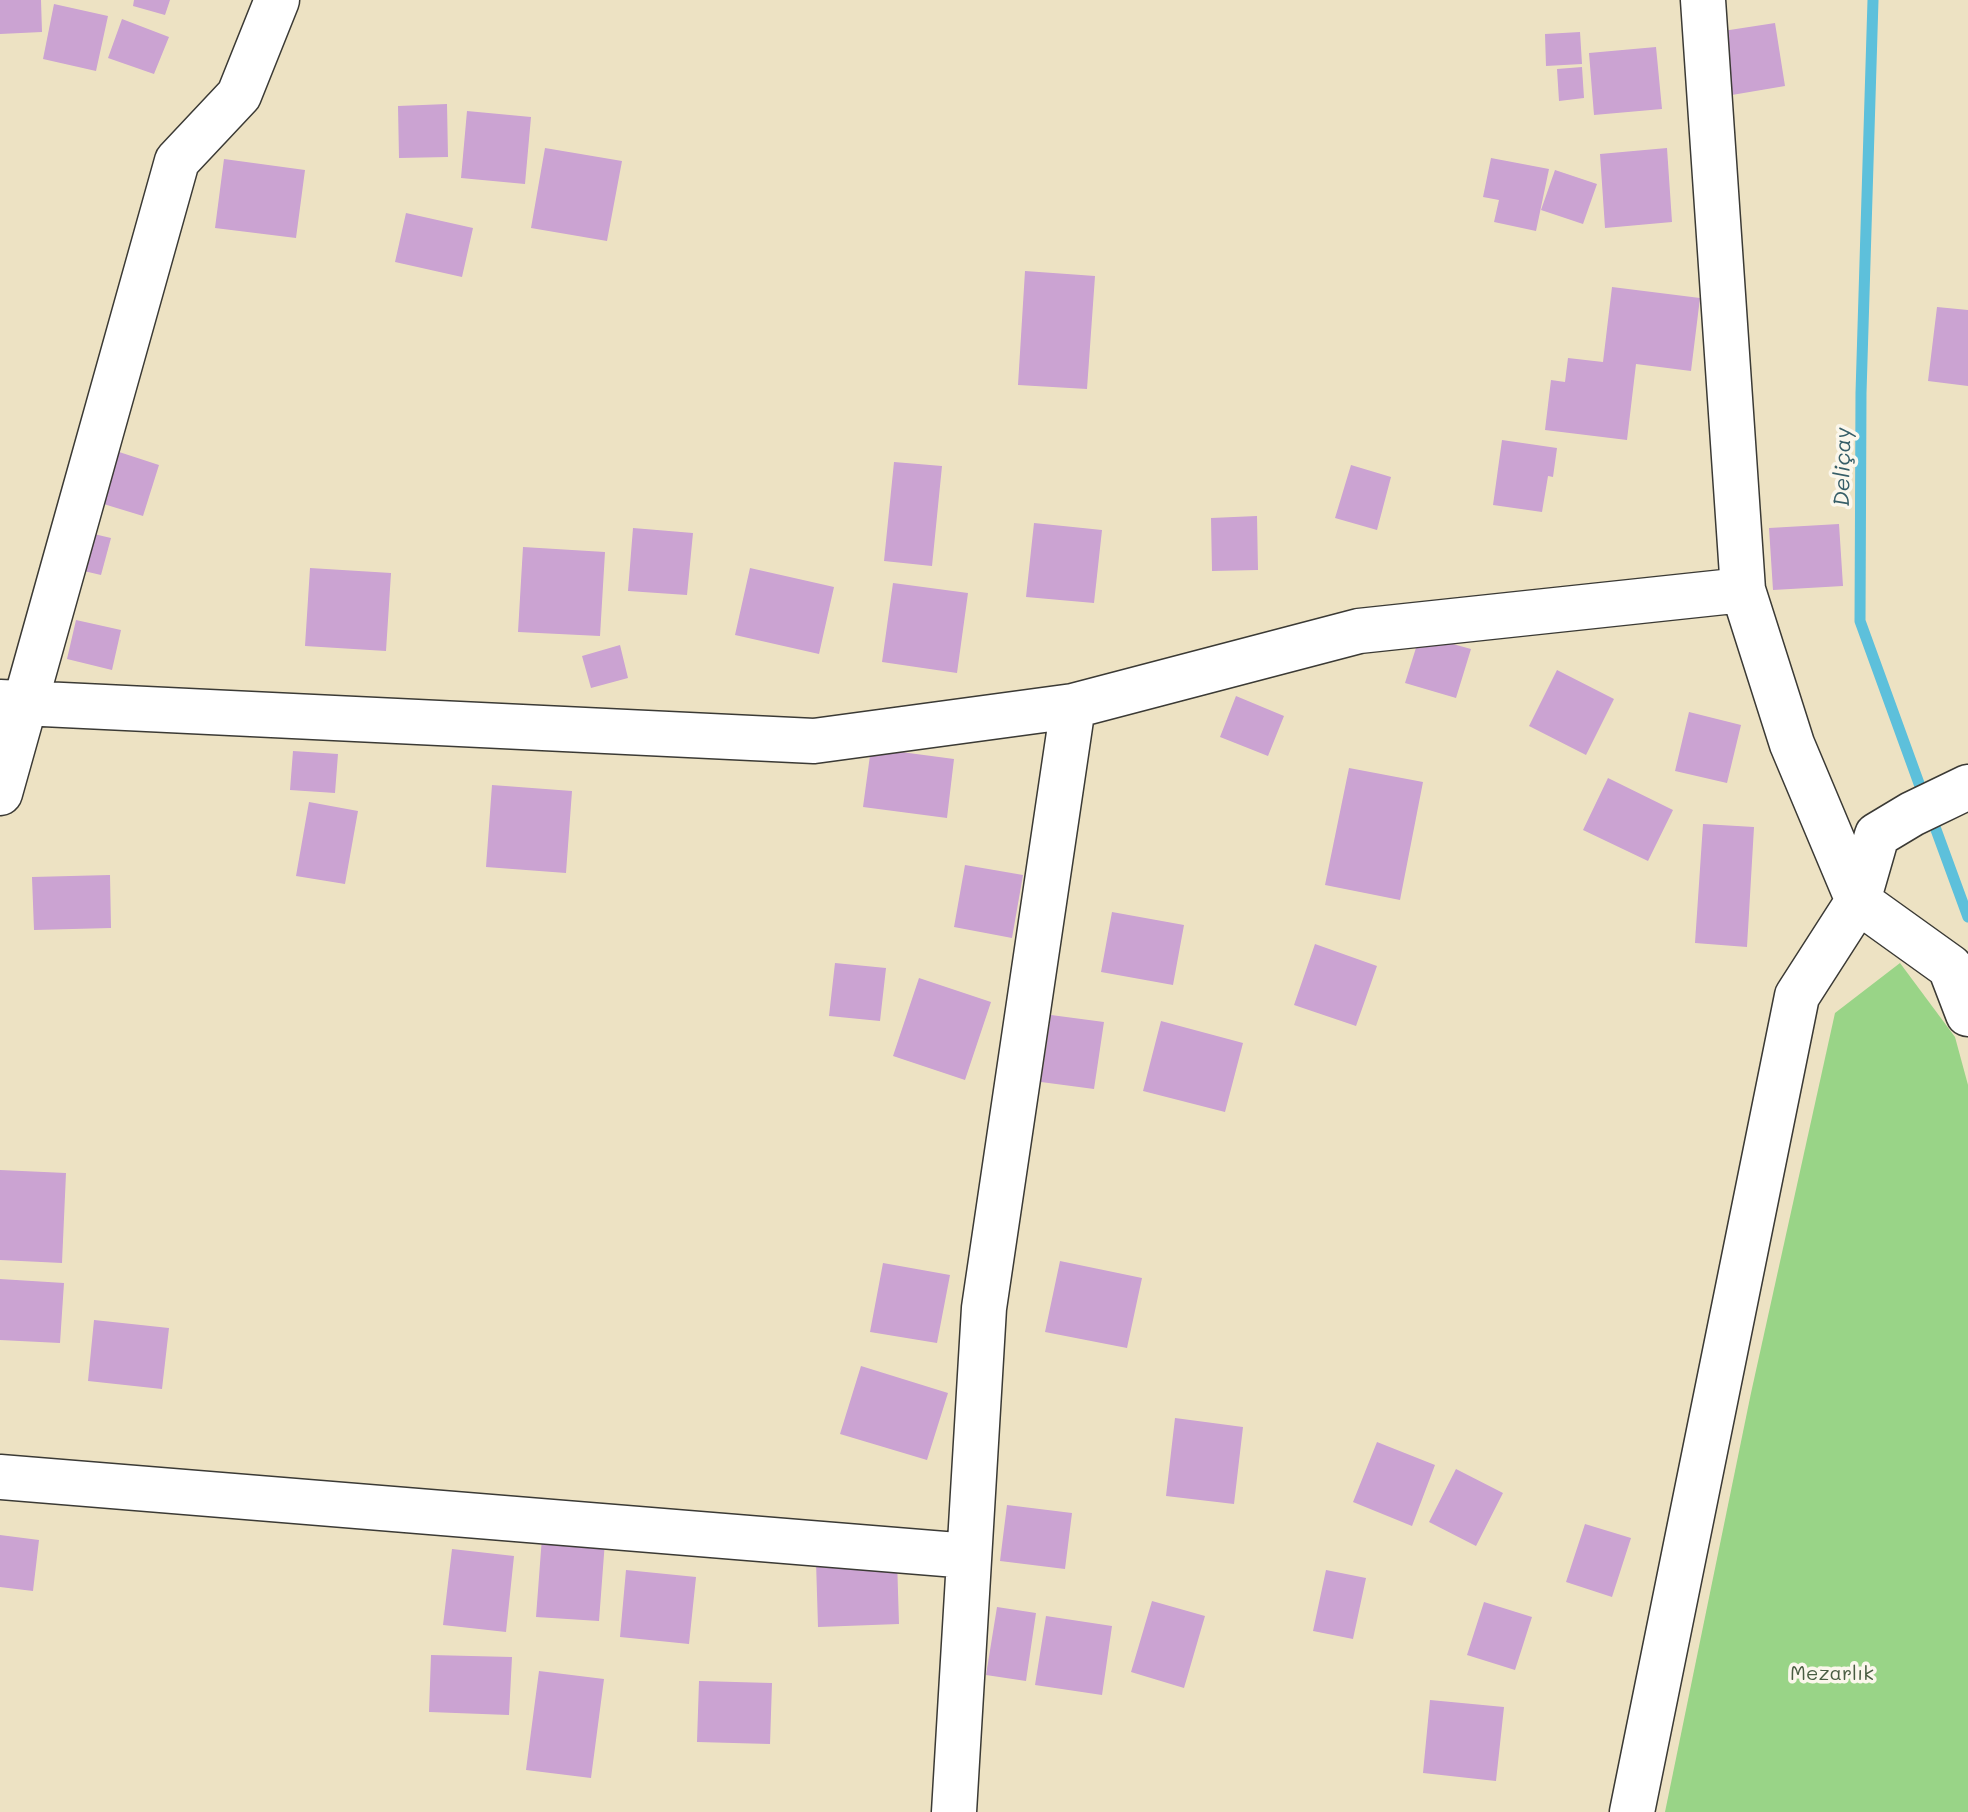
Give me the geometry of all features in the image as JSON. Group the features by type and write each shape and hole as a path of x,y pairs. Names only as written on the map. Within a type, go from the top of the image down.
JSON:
{"street":[{"path":"0,793 13,702 177,161 239,95 277,0"},
{"path":"1703,0 1743,590 1792,744 1858,901 1950,967 1968,1014"},
{"path":"13,702 814,741 1073,706 1359,631 1743,590"},
{"path":"954,1812 984,1308 1073,706"},
{"path":"1632,1812 1797,996 1858,901 1877,835 1968,787"},
{"path":"0,1477 969,1556"}],"green space":[{"name":"Mezarlık","path":"1900,963 1955,1037 1968,1085 1968,1812 1665,1812 1751,1393 1835,1013"}],"building":[{"path":"0,0 41,0 42,32 0,34"},
{"path":"134,0 170,0 165,15 133,6"},
{"path":"54,4 108,16 96,71 43,59"},
{"path":"122,19 169,37 154,74 108,58"},
{"path":"1775,23 1785,86 1720,97 1710,33"},
{"path":"1580,32 1582,64 1546,66 1545,34"},
{"path":"1656,47 1662,109 1594,115 1589,53"},
{"path":"1582,67 1584,98 1559,101 1557,69"},
{"path":"447,104 448,157 399,158 398,106"},
{"path":"467,111 531,117 525,184 461,178"},
{"path":"545,148 622,161 607,241 531,228"},
{"path":"1667,148 1672,222 1605,228 1600,154"},
{"path":"1491,158 1549,169 1536,231 1494,222 1499,200 1483,197"},
{"path":"224,159 305,170 296,238 215,228"},
{"path":"1555,170 1597,184 1583,224 1541,210"},
{"path":"406,213 473,228 462,277 395,262"},
{"path":"1025,271 1095,276 1087,389 1018,385"},
{"path":"1612,287 1700,298 1691,371 1636,364 1627,440 1545,430 1551,380 1565,382 1568,358 1603,362"},
{"path":"1937,307 1968,310 1968,386 1928,381"},
{"path":"1502,440 1557,448 1553,477 1548,476 1542,512 1493,505"},
{"path":"113,450 159,465 143,516 97,502"},
{"path":"894,462 942,466 932,566 884,561"},
{"path":"1351,465 1391,477 1377,530 1335,518"},
{"path":"1257,516 1258,570 1212,571 1211,518"},
{"path":"1034,523 1102,530 1094,603 1026,597"},
{"path":"1839,524 1843,586 1773,590 1769,528"},
{"path":"633,528 693,533 687,595 628,591"},
{"path":"81,531 111,538 101,575 71,568"},
{"path":"523,547 605,552 600,636 518,632"},
{"path":"310,568 391,573 386,651 305,646"},
{"path":"750,568 834,587 819,654 735,635"},
{"path":"893,583 968,593 957,673 882,662"},
{"path":"76,620 121,630 112,670 67,659"},
{"path":"1420,635 1471,649 1456,698 1405,683"},
{"path":"620,645 628,678 591,688 582,656"},
{"path":"1557,670 1614,699 1586,755 1529,726"},
{"path":"1236,696 1284,716 1268,756 1220,737"},
{"path":"1689,712 1741,725 1727,783 1675,771"},
{"path":"871,748 954,759 947,818 863,807"},
{"path":"293,751 338,754 335,793 290,790"},
{"path":"1349,768 1423,782 1400,900 1325,885"},
{"path":"1608,778 1673,810 1648,861 1583,830"},
{"path":"492,785 572,791 566,873 486,867"},
{"path":"309,802 358,811 345,884 296,876"},
{"path":"1703,824 1754,827 1747,947 1695,943"},
{"path":"965,865 1023,875 1012,938 954,927"},
{"path":"110,875 111,928 34,930 32,877"},
{"path":"1112,912 1184,925 1173,985 1101,972"},
{"path":"1315,944 1377,966 1356,1026 1294,1005"},
{"path":"835,963 886,968 880,1021 829,1016"},
{"path":"919,978 991,1002 965,1080 893,1056"},
{"path":"1051,1015 1104,1022 1094,1089 1041,1082"},
{"path":"1161,1021 1243,1043 1225,1112 1143,1091"},
{"path":"0,1170 66,1173 62,1263 0,1260"},
{"path":"1060,1261 1142,1278 1127,1348 1045,1332"},
{"path":"883,1263 950,1275 937,1343 870,1332"},
{"path":"0,1279 64,1283 60,1343 0,1340"},
{"path":"94,1320 169,1328 162,1389 88,1381"},
{"path":"861,1366 948,1393 927,1460 840,1434"},
{"path":"1175,1418 1243,1427 1234,1504 1166,1496"},
{"path":"1377,1442 1435,1465 1412,1526 1353,1502"},
{"path":"1456,1469 1503,1493 1476,1546 1429,1522"},
{"path":"1007,1505 1072,1513 1065,1569 1000,1561"},
{"path":"1585,1524 1631,1538 1612,1597 1566,1582"},
{"path":"0,1535 39,1540 33,1591 0,1587"},
{"path":"542,1537 605,1541 599,1621 536,1617"},
{"path":"452,1549 514,1556 506,1632 443,1625"},
{"path":"897,1559 899,1624 818,1627 816,1561"},
{"path":"626,1570 696,1577 689,1644 620,1637"},
{"path":"1326,1570 1366,1578 1353,1639 1313,1631"},
{"path":"1152,1601 1205,1616 1184,1688 1131,1672"},
{"path":"1484,1602 1532,1617 1515,1670 1467,1655"},
{"path":"997,1607 1036,1613 1026,1681 986,1675"},
{"path":"1046,1616 1112,1626 1102,1695 1035,1685"},
{"path":"431,1655 512,1657 509,1715 429,1712"},
{"path":"539,1671 604,1679 591,1778 526,1770"},
{"path":"699,1681 772,1683 770,1744 697,1742"},
{"path":"1430,1700 1504,1707 1496,1781 1423,1773"}],"waterway":[{"name":"Deliçay","path":"1873,0 1861,393 1860,621 1925,800"},
{"name":"Deliçay","path":"1931,816 1968,917"}]}
